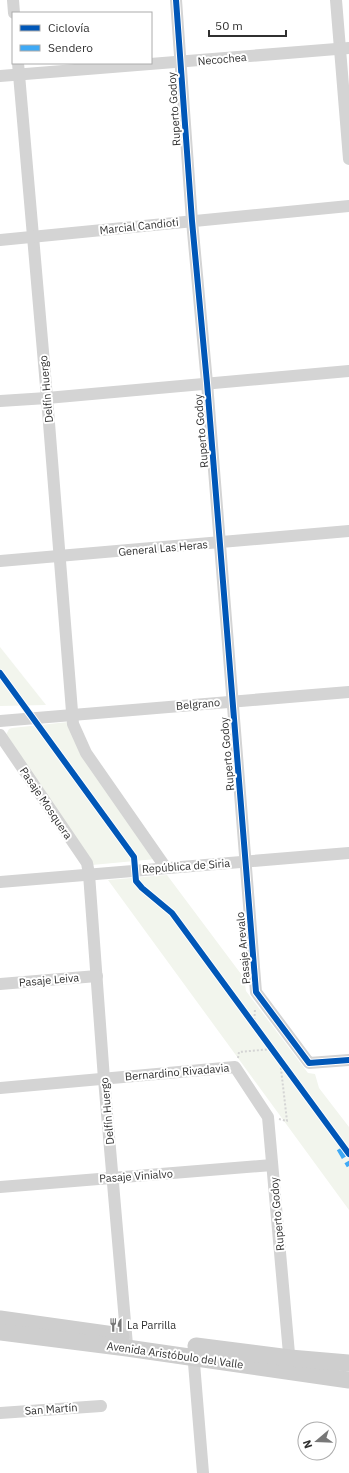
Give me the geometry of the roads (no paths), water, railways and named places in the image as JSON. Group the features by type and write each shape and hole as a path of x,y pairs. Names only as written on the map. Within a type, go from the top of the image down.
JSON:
{"main road":[{"name":"Avenida Aristóbulo del Valle","path":"0,1319 126,1342 290,1365 349,1380"},
{"name":"Avenida Aristóbulo del Valle","path":"0,1332 126,1342"},
{"name":"Avenida Aristóbulo del Valle","path":"290,1365 349,1363"}],"street":[{"path":"13,0 14,12"},
{"name":"Ruperto Godoy","path":"176,0 192,221 207,383 246,861"},
{"path":"336,0 344,48 349,159"},
{"name":"Necochea","path":"152,63 344,48"},
{"name":"Necochea","path":"0,76 19,69 135,64"},
{"name":"Delfín Huergo","path":"19,69 72,716"},
{"name":"Marcial Candioti","path":"0,240 349,206"},
{"path":"0,401 349,371"},
{"name":"General Las Heras","path":"0,561 349,531"},
{"name":"Belgrano","path":"0,721 349,692"},
{"path":"72,716 73,724 86,753 166,868"},
{"name":"Pasaje Mosquera","path":"0,734 86,863 89,874"},
{"name":"República de Siria","path":"0,882 349,853"},
{"name":"Pasaje Arevalo","path":"246,861 256,992 309,1064 349,1060"},
{"name":"Delfín Huergo","path":"89,874 104,1079 126,1342"},
{"name":"Pasaje Leiva","path":"0,984 97,976"},
{"name":"Ruperto Godoy","path":"235,1067 268,1117 290,1365"},
{"name":"Bernardino Rivadavia","path":"0,1088 235,1067"},
{"name":"Pasaje Vinialvo","path":"0,1187 272,1165"},
{"path":"193,1352 203,1473"},
{"name":"San Martín","path":"0,1413 101,1406"}],"place":[{"name":"La Parrilla","path":"116,1325"}]}
